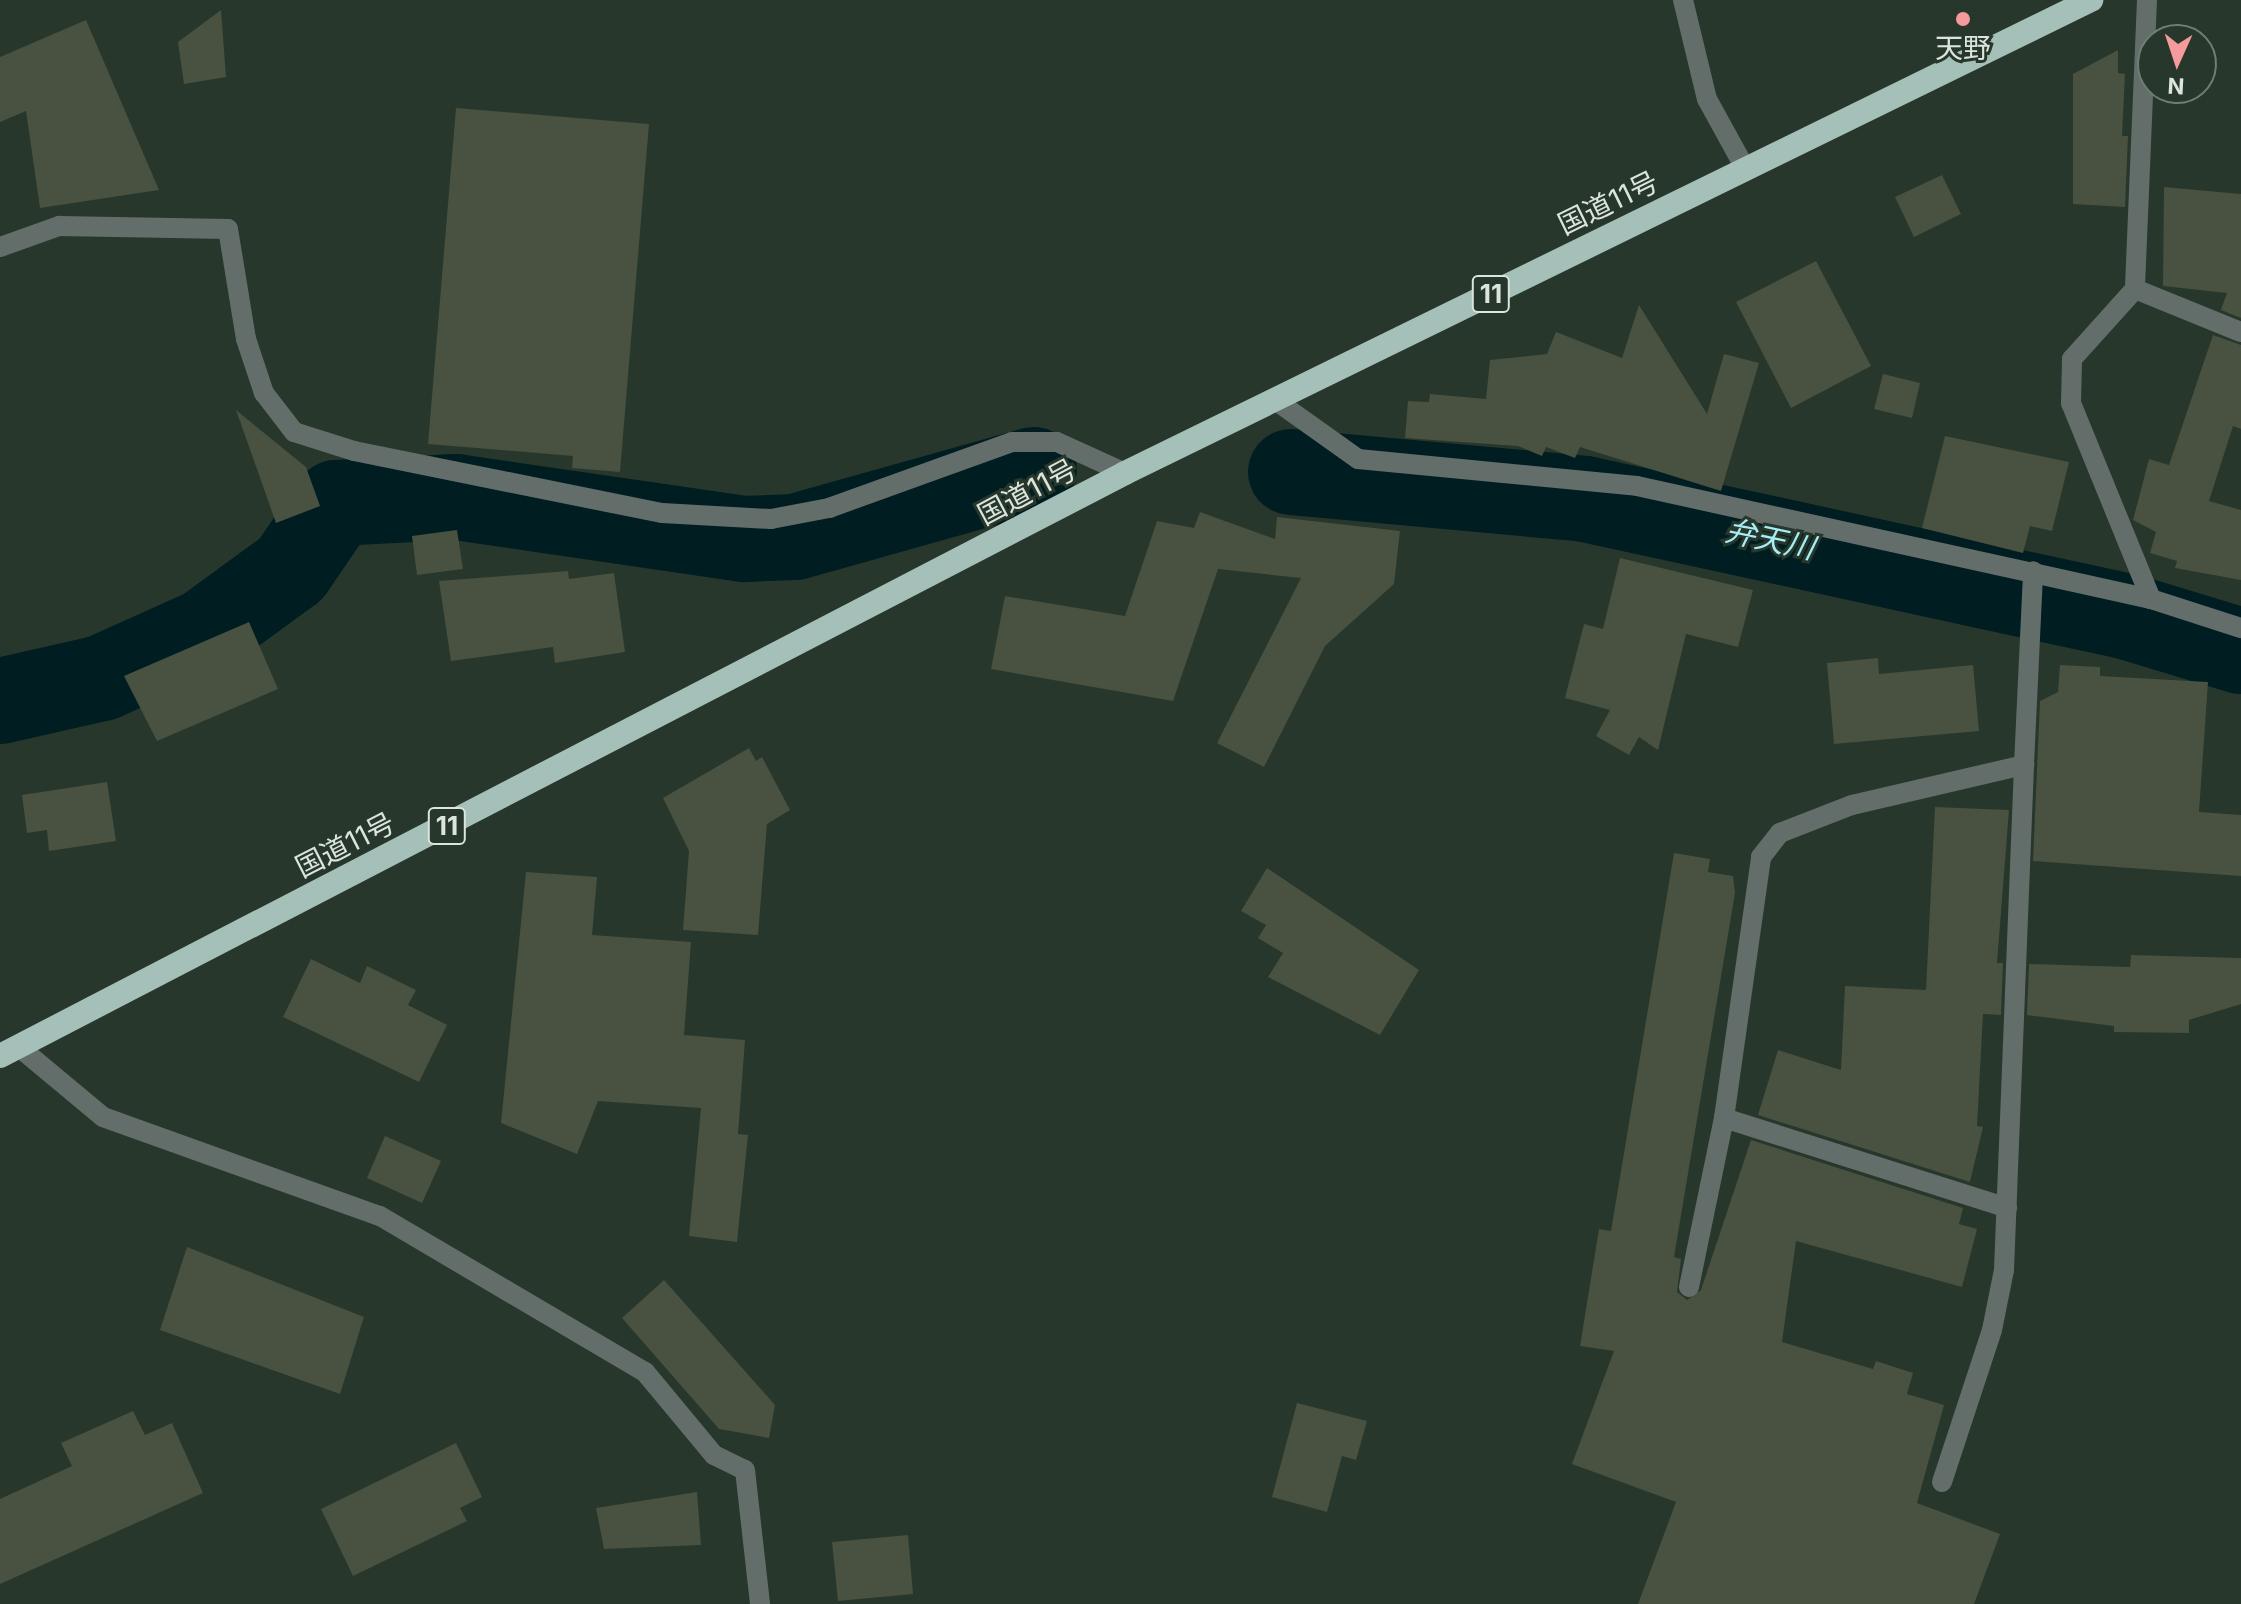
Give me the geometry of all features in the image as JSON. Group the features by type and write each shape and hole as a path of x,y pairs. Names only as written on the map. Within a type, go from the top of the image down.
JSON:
{"highway":[{"name":"国道11号","path":"9,1051 1125,473 2091,0"}],"street":[{"path":"1683,0 1707,99 1746,170"},
{"path":"2147,0 2135,289 2072,359 2071,403 2151,599"},
{"path":"0,247 59,226 228,229 246,339 264,393 294,432 354,451 647,510 771,519 829,508 1012,442 1057,442 1125,473"},
{"path":"2135,289 2241,332"},
{"path":"1275,400 1358,459 1637,486 2033,571 2151,599 2241,628"},
{"path":"1942,1482 1992,1330 2007,1208 2033,571"},
{"path":"1689,1287 1724,1118 1761,857 1780,833 1852,805 2024,765"},
{"path":"9,1051 103,1117 380,1216 645,1372 714,1455 745,1470 760,1604"},
{"path":"1724,1118 2007,1208"}],"building":[{"path":"221,10 226,77 184,84 178,42"},
{"path":"86,20 159,190 40,208 26,111 0,122 0,57"},
{"path":"2118,50 2118,73 2125,74 2122,136 2128,136 2125,207 2073,204 2073,74"},
{"path":"456,108 649,124 620,472 572,468 573,456 428,444"},
{"path":"1942,175 1961,214 1914,237 1895,197"},
{"path":"2164,187 2241,194 2241,318 2221,310 2227,293 2163,286"},
{"path":"1816,261 1871,366 1791,408 1736,302"},
{"path":"1639,305 1707,414 1724,354 1759,363 1721,491 1580,447 1575,458 1546,447 1542,456 1518,446 1405,438 1408,401 1429,402 1430,394 1486,399 1490,360 1547,354 1556,332 1622,358"},
{"path":"2213,335 2241,345 2241,429 2233,426 2209,501 2241,510 2241,580 2175,568 2177,561 2150,553 2156,532 2133,520 2149,459 2169,465"},
{"path":"1883,374 1920,383 1912,418 1874,409"},
{"path":"236,410 306,467 320,506 276,523"},
{"path":"1945,436 2069,462 2052,531 2030,526 2023,553 1922,528"},
{"path":"1200,512 1275,539 1277,517 1400,531 1394,584 1325,646 1264,767 1217,743 1301,578 1218,569 1173,701 991,669 1005,596 1125,616 1157,521 1194,528"},
{"path":"457,530 463,569 417,575 412,536"},
{"path":"1620,558 1753,590 1738,647 1686,634 1658,750 1639,737 1629,755 1596,736 1610,710 1565,698 1584,624 1603,629"},
{"path":"568,571 569,579 614,573 625,652 555,663 553,647 451,661 439,581"},
{"path":"249,622 278,689 157,741 124,676"},
{"path":"1878,658 1879,674 1973,665 1979,731 1834,744 1827,663"},
{"path":"2060,665 2100,667 2100,676 2208,682 2199,812 2241,815 2241,876 2033,861 2040,701 2058,692"},
{"path":"749,748 756,761 762,757 790,810 767,824 758,935 683,930 689,851 663,798"},
{"path":"107,782 116,841 49,851 47,830 27,833 22,795"},
{"path":"1935,807 2009,810 1997,963 2003,963 2001,1015 1983,1014 1977,1126 1983,1127 1970,1182 1758,1115 1778,1050 1841,1070 1845,986 1926,990"},
{"path":"1674,853 1710,859 1708,872 1733,876 1735,893 1674,1257 1681,1259 1677,1292 1687,1300 1701,1290 1751,1140 1963,1208 1959,1224 1977,1229 1962,1287 1796,1241 1782,1342 1873,1369 1876,1361 1913,1373 1907,1394 1944,1405 1917,1503 2000,1534 1974,1604 1638,1604 1676,1502 1572,1464 1614,1351 1580,1346 1599,1229 1611,1231"},
{"path":"1267,868 1419,970 1380,1035 1268,977 1283,953 1258,938 1266,925 1241,911"},
{"path":"526,872 597,877 592,935 691,942 684,1035 745,1040 738,1134 748,1135 737,1242 689,1236 701,1108 598,1101 577,1154 501,1123"},
{"path":"2131,955 2241,958 2241,1004 2189,1020 2189,1033 2114,1032 2114,1026 2027,1015 2029,964 2130,967"},
{"path":"311,959 360,983 367,966 416,990 408,1005 447,1025 419,1082 283,1017"},
{"path":"385,1136 441,1161 422,1203 367,1178"},
{"path":"187,1247 364,1317 340,1394 160,1330"},
{"path":"664,1280 775,1405 769,1438 719,1429 622,1318"},
{"path":"1297,1403 1367,1421 1356,1460 1342,1456 1327,1512 1272,1497"},
{"path":"133,1411 145,1435 172,1423 203,1493 0,1584 0,1499 72,1466 61,1443"},
{"path":"456,1443 482,1497 460,1508 467,1521 353,1576 321,1509"},
{"path":"697,1492 701,1545 604,1549 596,1508"},
{"path":"908,1535 913,1594 838,1601 832,1542"}],"waterway":[{"path":"0,701 102,678 206,631 291,569 336,503 456,497 745,539 795,537 1034,470"},
{"name":"弁天川","path":"1291,472 1585,499 2129,617 2241,651"}],"place":[{"name":"天野","path":"1963,19"}]}
